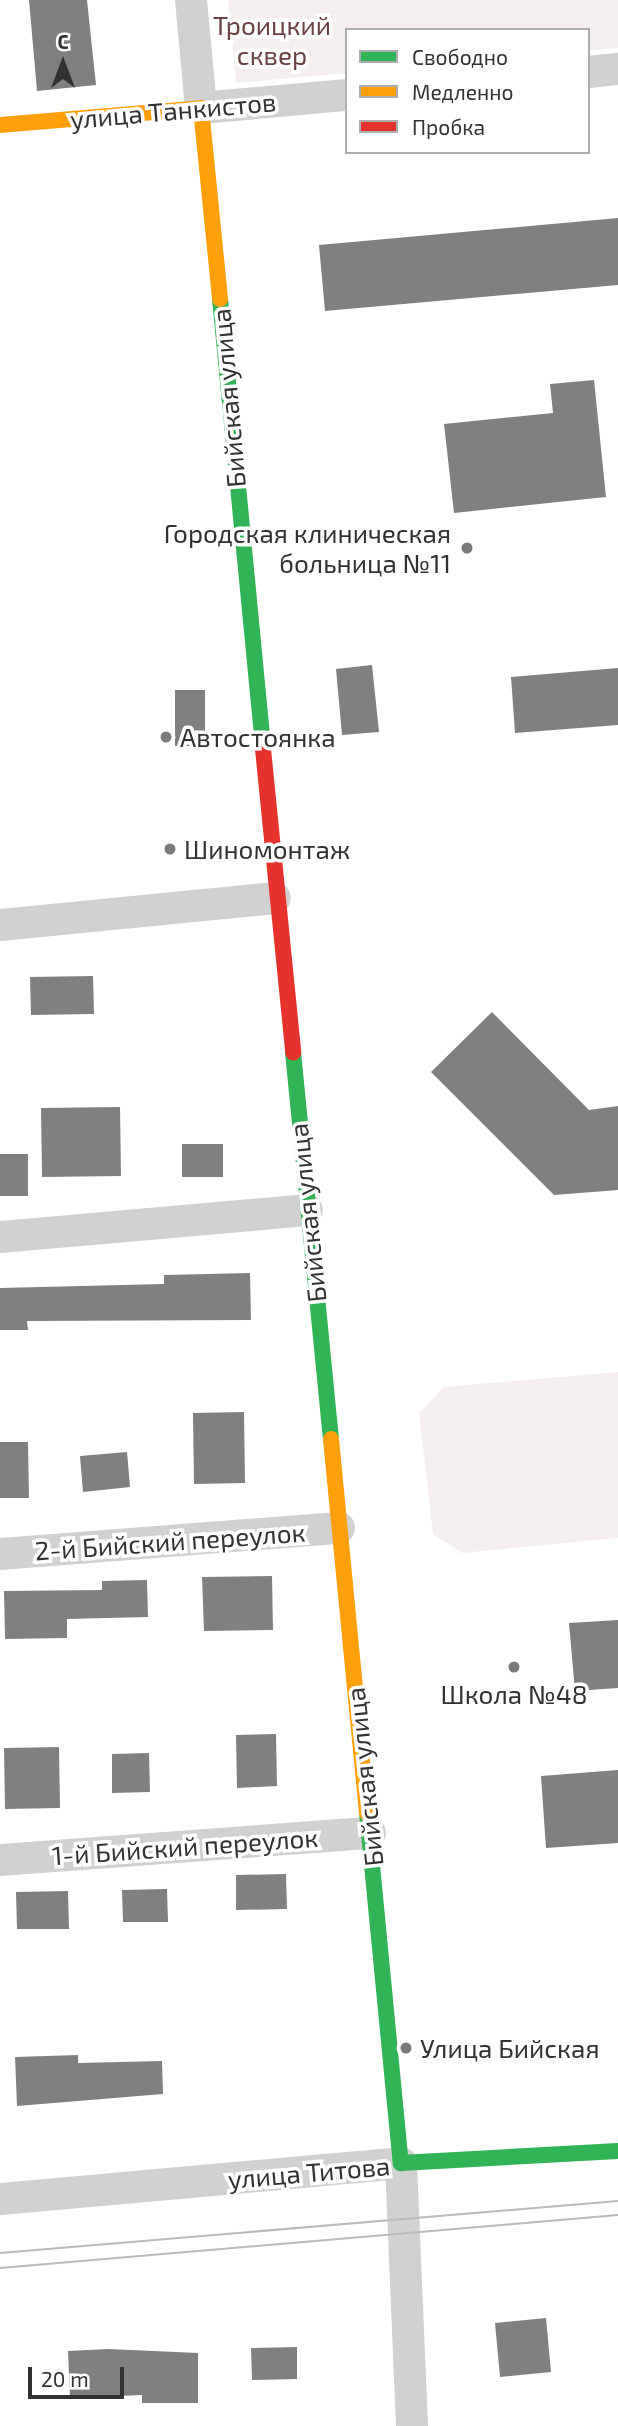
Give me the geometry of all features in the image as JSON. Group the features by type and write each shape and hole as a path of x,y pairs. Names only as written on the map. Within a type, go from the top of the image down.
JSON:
{"street":[{"name":"Бийская улица","path":"191,0 275,898 401,2163 412,2426"},
{"path":"590,72 618,69"},
{"name":"улица Танкистов","path":"0,125 345,95"},
{"path":"0,925 275,898"},
{"path":"0,1237 307,1210"},
{"name":"2-й Бийский переулок","path":"0,1554 339,1528"},
{"name":"1-й Бийский переулок","path":"0,1860 370,1833"},
{"name":"улица Титова","path":"0,2199 401,2163 618,2151"}],"green space":[{"name":"Троицкий сквер","path":"228,0 618,0 618,48 590,51 590,28 345,28 345,73 236,83"},
{"path":"618,1372 618,1538 462,1553 433,1534 419,1413 444,1387"}],"building":[{"path":"29,0 87,0 96,85 37,91"},
{"path":"618,218 618,285 325,311 319,245"},
{"path":"594,380 606,497 454,513 444,424 553,413 550,384"},
{"path":"372,665 379,732 342,735 336,669"},
{"path":"618,668 618,725 515,733 511,677"},
{"path":"175,690 205,690 205,746 175,746"},
{"path":"93,976 94,1014 31,1015 30,977"},
{"path":"492,1012 589,1110 618,1106 618,1190 554,1195 431,1072"},
{"path":"120,1107 121,1176 42,1177 41,1108"},
{"path":"182,1144 223,1144 223,1177 182,1177"},
{"path":"0,1154 28,1154 28,1196 0,1196"},
{"path":"250,1273 251,1320 27,1321 28,1330 0,1330 0,1288 164,1284 164,1275"},
{"path":"244,1412 245,1483 194,1484 193,1413"},
{"path":"0,1442 28,1442 29,1498 0,1498"},
{"path":"127,1452 130,1487 83,1492 80,1456"},
{"path":"272,1576 273,1630 204,1631 202,1577"},
{"path":"147,1580 148,1617 67,1619 67,1638 5,1639 4,1591 102,1590 102,1581"},
{"path":"618,1620 618,1688 575,1691 569,1623"},
{"path":"276,1734 277,1786 237,1788 236,1735"},
{"path":"59,1747 60,1808 5,1809 4,1748"},
{"path":"149,1753 150,1792 112,1793 112,1754"},
{"path":"618,1770 618,1843 546,1848 541,1776"},
{"path":"286,1874 287,1909 236,1910 236,1875"},
{"path":"167,1889 168,1922 123,1922 122,1890"},
{"path":"68,1891 69,1929 17,1929 16,1892"},
{"path":"78,2055 78,2063 162,2061 163,2094 17,2106 15,2057"},
{"path":"546,2318 551,2372 500,2377 495,2323"},
{"path":"297,2347 297,2379 252,2380 251,2348"},
{"path":"108,2349 198,2353 198,2403 142,2403 142,2395 70,2398 68,2351"}],"tram line":[{"path":"0,2253 618,2201"},
{"path":"0,2268 618,2215"}],"traffic: fast":[{"path":"220,299 262,739"},
{"path":"293,1052 331,1439"},
{"path":"367,1813 401,2163 618,2151"}],"traffic: slow":[{"path":"0,125 201,108 220,299"},
{"path":"331,1439 367,1813"}],"traffic: jam":[{"path":"262,739 293,1052"}],"place":[{"name":"Городская клиническая больница №11","path":"467,548"},
{"name":"Автостоянка","path":"166,737"},
{"name":"Шиномонтаж","path":"170,849"},
{"name":"Школа №48","path":"514,1667"},
{"name":"Улица Бийская","path":"406,2048"}]}
